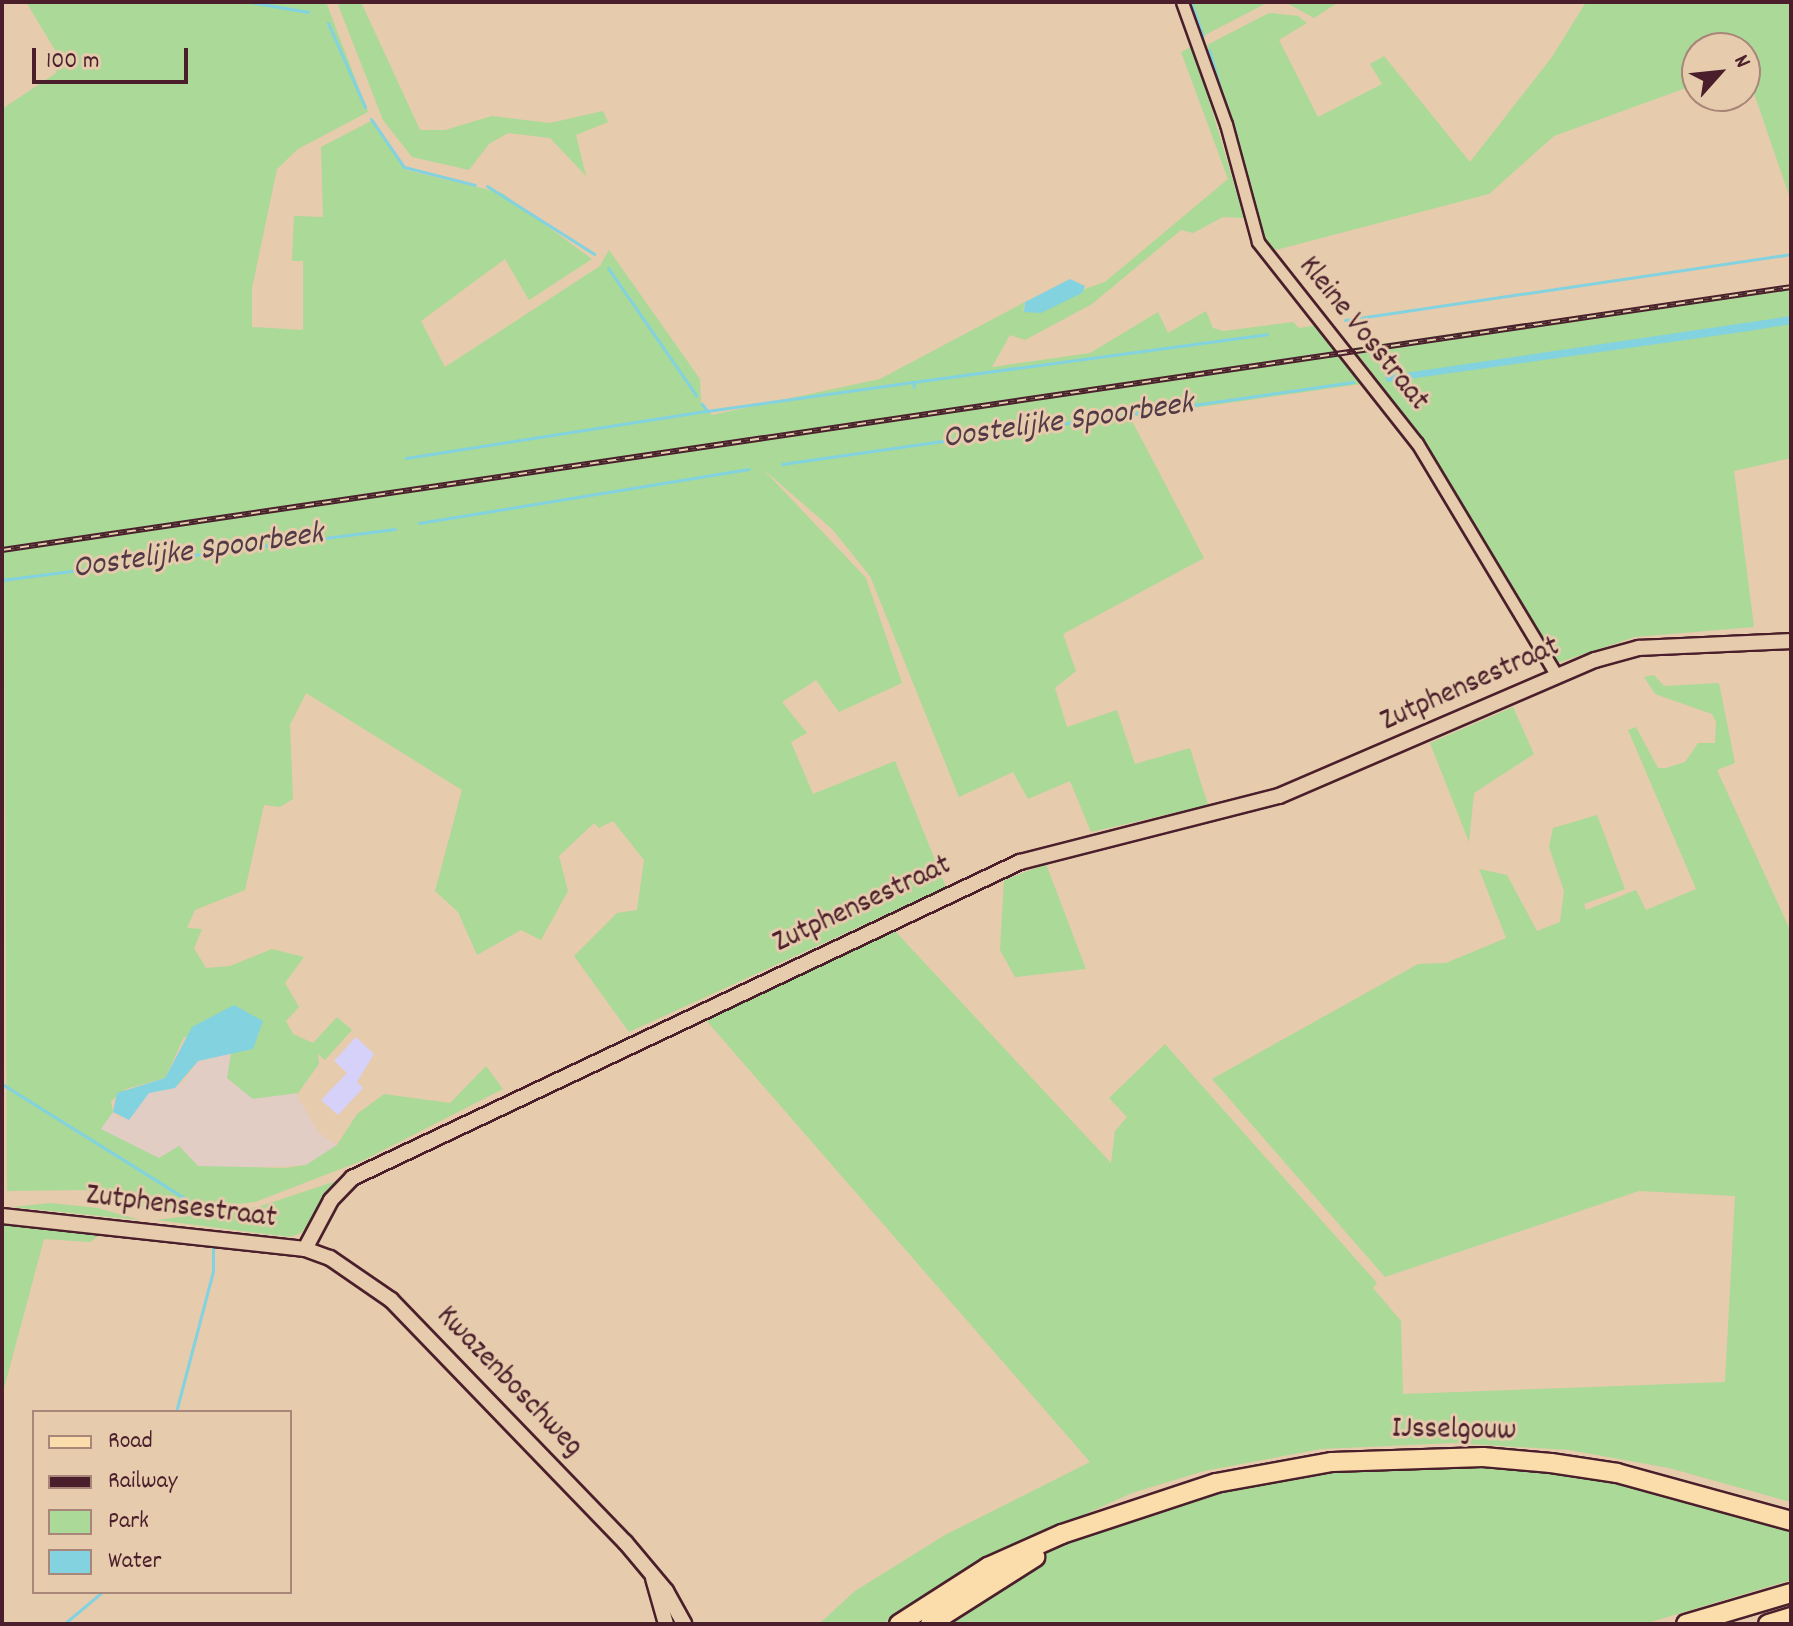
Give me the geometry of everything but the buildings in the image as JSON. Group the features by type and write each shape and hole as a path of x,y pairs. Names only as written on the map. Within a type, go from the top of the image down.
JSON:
{"main road":[{"name":"IJsselgouw","path":"899,1624 988,1567 1115,1514 1285,1469 1379,1458 1483,1457 1617,1473 1791,1521"},
{"name":"IJsselgouw","path":"930,1624 1115,1514"},
{"path":"1686,1624 1791,1593"},
{"path":"1768,1624 1791,1617"}],"street":[{"name":"Kleine Vosstraat","path":"1182,2 1226,124 1258,242 1417,443 1557,676"},
{"name":"Zutphensestraat","path":"2,1216 305,1249 331,1200 352,1178 996,872 1068,846 1279,796 1557,676 1639,648 1791,641"},
{"name":"Kwazenboschweg","path":"305,1249 330,1258 391,1300 653,1578 684,1624"},
{"name":"Kwazenboschweg","path":"653,1578 666,1624"}],"shaded area":[{"path":"231,1053 286,1076 319,1133 337,1145 306,1165 215,1169 198,1166 179,1146 159,1158 100,1129 113,1112 120,1119 149,1093 182,1084 198,1061"}],"green space":[{"path":"26,2 326,2 368,112 298,149 277,169 252,288 252,327 303,330 303,261 292,261 294,216 323,217 321,147 373,120 406,170 502,193 592,259 529,300 505,259 421,321 445,367 600,266 609,250 700,379 701,401 712,415 880,379 1025,302 1023,310 1105,282 1228,179 1181,52 1193,46 1244,218 1223,217 1193,233 1181,230 1092,304 1025,340 1010,335 992,367 1090,353 1158,312 1168,333 1206,311 1213,328 1224,331 1293,322 1299,328 1319,325 1368,383 1130,417 1204,558 1063,634 1076,671 1055,688 1067,727 1117,710 1135,764 1190,748 1208,805 1091,832 1070,781 1028,799 1013,772 959,797 870,576 832,529 763,469 866,578 902,683 839,712 816,680 782,702 807,733 791,742 813,794 895,761 946,887 629,1032 574,956 617,913 637,910 644,860 613,821 599,828 594,823 559,856 568,891 541,940 521,930 477,955 458,912 435,891 462,790 306,693 290,725 293,799 280,807 264,805 245,890 195,910 187,928 202,929 194,948 206,968 230,966 272,949 304,957 285,983 299,1007 286,1021 293,1034 313,1043 337,1017 352,1030 325,1060 318,1054 319,1064 298,1093 253,1099 227,1078 231,1053 253,1049 184,1037 165,1078 126,1089 111,1101 113,1112 101,1129 159,1158 179,1146 198,1166 285,1168 306,1165 337,1145 357,1114 384,1094 450,1103 486,1066 503,1089 364,1160 255,1202 159,1213 85,1190 7,1191 2,109 56,73 58,55"},
{"path":"337,2 361,2 420,130 445,130 492,116 550,123 603,111 608,122 576,135 586,176 550,138 508,133 489,144 469,170 412,157 383,120"},
{"path":"1190,2 1339,2 1314,18 1287,3 1267,3 1203,36"},
{"path":"1586,2 1791,2 1791,201 1760,112 1761,32 1681,32 1681,90 1554,136 1489,194 1272,251 1261,232 1207,45 1269,13 1298,16 1307,23 1279,40 1318,117 1382,84 1370,64 1384,56 1470,162 1552,57"},
{"path":"1791,285 1791,458 1734,471 1754,627 1635,637 1557,663 1405,416 1353,348"},
{"path":"1654,675 1664,686 1719,683 1735,763 1717,770 1791,932 1791,1502 1669,1468 1569,1450 1454,1443 1321,1449 1204,1471 1132,1493 967,1568 883,1624 819,1624 855,1591 945,1535 1090,1462 705,1019 894,930 1111,1163 1115,1131 1127,1117 1109,1098 1165,1044 1377,1283 1373,1288 1401,1321 1403,1394 1725,1382 1735,1196 1639,1191 1385,1277 1212,1079 1418,964 1446,963 1506,938 1479,869 1507,875 1537,931 1560,922 1564,891 1549,847 1553,828 1597,815 1625,889 1584,904 1586,910 1636,890 1646,910 1696,889 1628,730 1636,727 1658,768 1666,768 1685,762 1698,743 1715,743 1716,722 1712,714 1655,694 1644,677"},
{"path":"1513,707 1534,754 1474,793 1469,842 1430,743"},
{"path":"1046,864 1086,969 1015,977 1000,950 1004,880"},
{"path":"345,1178 301,1233 290,1237 156,1220 258,1207"},
{"path":"51,1203 98,1208 140,1220 12,1207"},
{"path":"2,1223 104,1232 90,1242 44,1239 2,1396"},
{"path":"1463,1463 1583,1475 1791,1530 1791,1580 1644,1624 933,1624 1056,1548 1118,1518 1202,1491 1369,1465"}],"water":[{"path":"1070,279 1085,286 1082,293 1041,313 1024,312 1025,302"},
{"path":"1791,316 1791,324 1749,331 1387,382 1385,376"},
{"path":"234,1005 263,1021 253,1049 198,1061 175,1088 149,1093 129,1120 113,1112 117,1093 165,1078 192,1027"}],"waterway":[{"path":"250,2 308,12"},
{"path":"1191,2 1203,36"},
{"path":"328,23 365,107"},
{"path":"1209,50 1250,192"},
{"path":"371,119 404,167 475,185"},
{"path":"487,186 594,254"},
{"path":"1345,320 1791,254"},
{"path":"608,268 696,395"},
{"path":"913,382 1267,334"},
{"path":"702,404 707,411 913,382 914,387"},
{"name":"Oostelijke Spoorbeek","path":"782,464 1353,382"},
{"path":"406,458 707,411"},
{"name":"Oostelijke Spoorbeek","path":"419,523 749,469"},
{"name":"Oostelijke Spoorbeek","path":"2,580 395,529"},
{"path":"2,1084 189,1201"},
{"path":"177,1410 213,1271 213,1248"},
{"path":"64,1624 100,1594"}],"railway":[{"path":"2,550 1791,287"}]}
